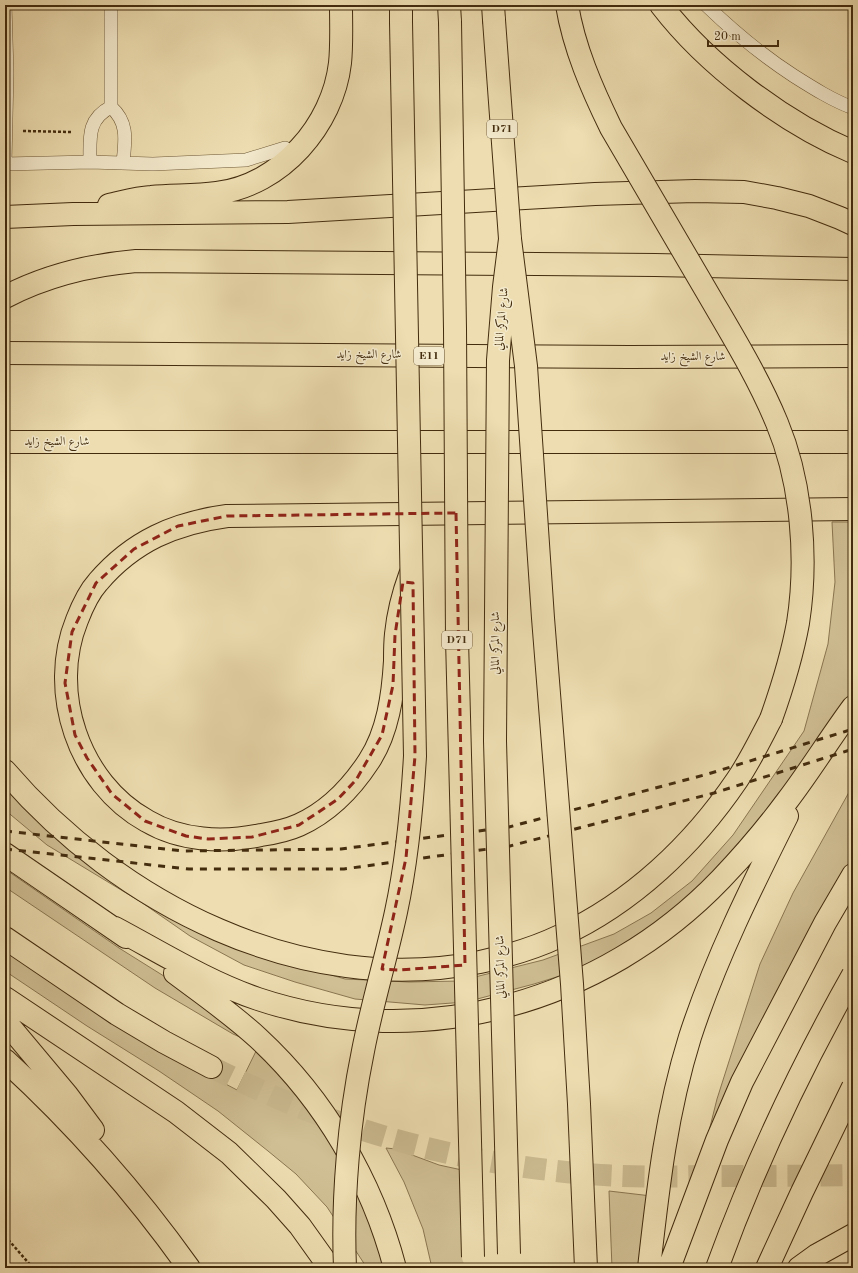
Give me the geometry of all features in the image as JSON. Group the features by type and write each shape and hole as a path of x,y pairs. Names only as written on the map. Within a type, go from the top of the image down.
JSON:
{"main road":[{"path":"73,214 138,198 218,193 240,188 259,180 278,168 294,154 312,134 325,112 335,88 340,63 341,5"},
{"path":"5,770 38,807 89,852 145,891 174,908 235,937 267,949 332,964 366,969 432,969 465,965 498,958 560,936 619,902 652,876 696,833 718,807 738,779 771,719 782,688 791,655 798,622 802,556 800,522 795,489 788,456 777,424 748,362 614,134 600,107 576,42 567,5"},
{"path":"661,5 716,63 746,88 776,110 809,130 853,152"},
{"name":"شارع المركز المالي","path":"493,12 510,239 504,287 498,360 495,733 509,1261"},
{"name":"D71","path":"449,13 455,330 457,639 473,1263"},
{"path":"344,1268 345,1207 355,1097 362,1052 396,912 406,858 412,804 415,756 401,14"},
{"path":"5,217 73,214 266,213 595,194 680,191 744,192 777,198 809,206 853,224"},
{"path":"510,239 526,374 543,618 572,976 586,1268"},
{"path":"5,297 42,280 65,272 112,263 136,261 655,265 853,269"},
{"name":"شارع الشيخ زايد","path":"5,353 621,357 853,356"},
{"name":"شارع الشيخ زايد","path":"5,442 853,442"},
{"path":"412,568 404,590 399,612 395,635 393,684 389,711 382,736 371,759 356,780 338,798 318,814 299,825 252,837 208,839 186,836 165,830 145,821 112,794 98,776 75,735 68,710 65,684 66,657 74,626 96,583 114,565 134,549 155,536 178,526 227,516 853,509"},
{"path":"115,928 229,988 289,1008 320,1015 383,1021 414,1021 477,1014 507,1007 567,986 622,957 674,922 698,901 765,829 807,773 853,707"},
{"path":"649,1268 655,1207 663,1150 675,1093 690,1037 724,947 807,773"},
{"path":"5,854 115,928 232,1015 284,1064 329,1121 348,1152 365,1184 379,1217 395,1268"},
{"path":"669,1268 732,1104 750,1066 819,934 853,875"},
{"path":"5,938 117,1014 164,1042 211,1067"},
{"path":"717,1268 771,1135 806,1062 853,975"},
{"path":"5,998 176,1112 229,1153 276,1199 300,1226 330,1268"},
{"path":"5,1022 85,1118 102,1142 133,1194"},
{"path":"5,1060 66,1118 100,1155 171,1242 188,1268"},
{"path":"767,1268 853,1087"},
{"path":"799,1268 817,1255 853,1235"}],"lane":[{"path":"5,5 5,163 90,162 153,164 246,160 285,148"},
{"path":"111,5 111,107 122,119 124,126 125,134 123,163"},
{"path":"706,5 738,36 765,57 834,101 853,108"},
{"path":"90,162 91,132 95,119 102,111 111,107"}],"path":[{"path":"6,131 91,132"},
{"path":"5,1236 33,1268"}],"highlighted area":[{"path":"456,513 465,965 399,970 382,969 406,858 415,756 413,583 403,582 395,635 393,685 382,735 356,780 338,799 299,825 252,837 208,839 186,836 145,821 112,794 87,758 75,735 65,683 72,632 96,583 134,549 178,526 227,516"}],"shaded area":[{"path":"832,522 853,522 853,694 724,880 595,965 534,984 466,1002 425,1005 355,999 295,982 244,965 190,936 141,902 47,845 5,810 5,761 14,772 151,893 290,963 345,979 409,982 459,981 543,960 614,934 651,913 692,881 733,835 804,731 828,644 835,582"},
{"path":"853,785 853,870 708,1135 717,1099 760,964 793,893"},
{"path":"5,869 119,948 191,993 258,1045 233,1034 155,988 5,887"},
{"path":"5,951 180,1060 237,1090 259,1045 316,1099 401,1268 367,1268 327,1207 296,1174 218,1111 5,971"},
{"path":"386,1148 396,1149 439,1165 462,1170 466,1268 432,1268 423,1229 404,1182"},
{"path":"609,1191 660,1197 650,1268 612,1268"}],"tunnel":[{"path":"211,1067 255,1088 334,1120 405,1142 478,1159 551,1170 588,1174 632,1176 853,1175"}],"railway":[{"path":"5,831 183,851 341,849 509,827 708,774 853,729"},
{"path":"5,849 189,869 344,869 510,846 714,793 853,749"}]}
